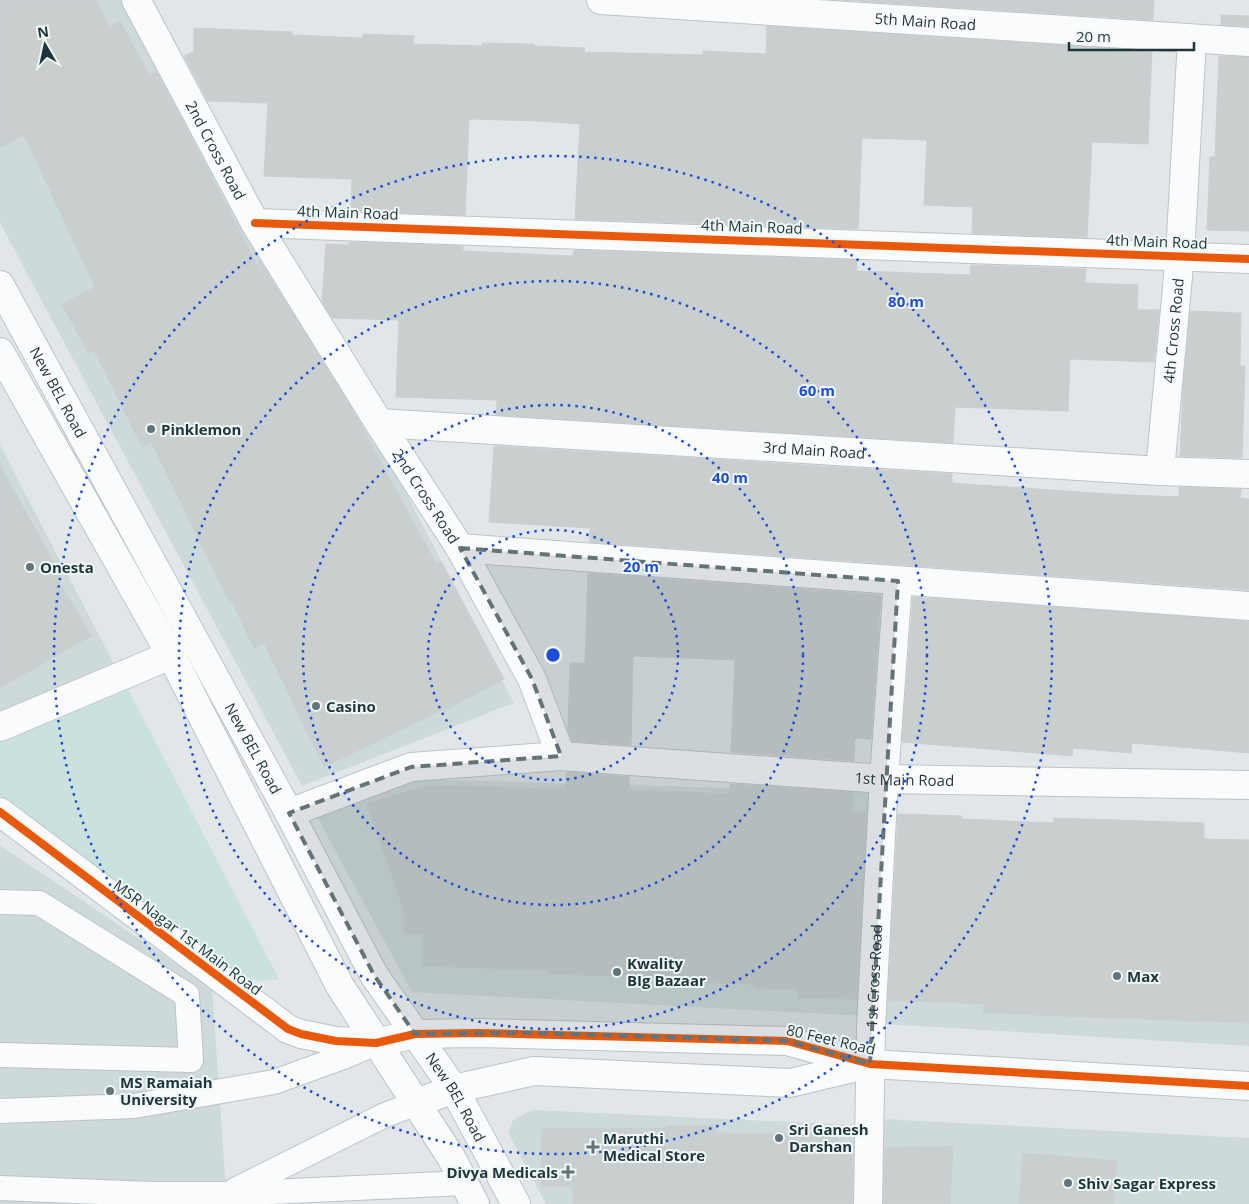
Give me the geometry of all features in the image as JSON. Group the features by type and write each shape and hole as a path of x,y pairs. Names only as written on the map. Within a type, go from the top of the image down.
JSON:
{"street":[{"name":"2nd Cross Road","path":"136,0 255,223 460,548 532,679 561,756"},
{"name":"5th Main Road","path":"601,0 1249,42"},
{"name":"4th Cross Road","path":"1160,471 1180,255 1192,39"},
{"name":"4th Main Road","path":"255,223 1180,255 1249,259"},
{"name":"New BEL Road","path":"0,286 289,813 374,975 454,1089 516,1204"},
{"name":"New BEL Road","path":"0,352 171,655 340,986 451,1157 469,1194"},
{"name":"3rd Main Road","path":"379,422 1160,471 1249,474"},
{"path":"460,548 1249,606"},
{"name":"1st Cross Road","path":"868,1204 870,1064 884,778 898,581"},
{"path":"0,728 171,655"},
{"path":"289,813 411,767 561,756"},
{"name":"1st Main Road","path":"561,756 884,778 1249,785"},
{"name":"MSR Nagar 1st Main Road","path":"0,812 288,1029 301,1034 336,1041 376,1043"},
{"name":"80 Feet Road","path":"376,1043 415,1034 530,1033 787,1041 870,1064 1249,1086"},
{"name":"80 Feet Road","path":"417,1103 454,1089 534,1071 790,1083 870,1064"}],"lane":[{"path":"0,902 38,903 187,995 191,1060 0,1055"},
{"path":"0,1111 134,1106 274,1082 376,1043"},
{"path":"226,1194 385,1115 417,1103"},
{"path":"0,1188 151,1194 469,1194"}],"highlighted area":[{"path":"460,548 898,581 870,1064 787,1041 530,1033 415,1034 374,975 289,813 411,767 561,756 532,679"}],"shaded area":[{"path":"0,0 153,0 514,703 302,786 0,223"},
{"path":"0,445 116,668 0,716"},
{"path":"411,779 872,792 864,1016 412,992 317,817"},
{"name":"MS Ramaiah University","path":"0,845 212,988 227,1204 0,1204"},
{"path":"889,913 1249,922 1249,1046 885,1024"},
{"path":"532,1110 857,1125 857,1204 546,1204 508,1132 513,1120"},
{"path":"881,1119 1249,1138 1249,1204 878,1204"}],"green space":[{"path":"125,682 279,979 257,981 240,974 0,795 0,740"}],"building":[{"path":"0,0 96,0 110,27 120,21 149,75 156,71 260,270 260,261 351,407 436,564 441,561 504,679 444,711 444,709 324,767 264,643 254,648 151,442 142,447 94,350 88,353 62,304 95,287 24,135 0,148"},
{"path":"843,0 1154,0 1153,20"},
{"path":"1221,15 1249,16 1249,26 1221,25"},
{"path":"767,26 1152,51 1148,144 1092,142 1087,238 972,233 973,207 924,205 927,140 862,138 858,229 575,219 580,124 538,121 469,119 465,215 351,211 352,179 264,176 268,103 208,101 184,56 194,51 194,28 292,32 292,35 362,38 363,34 414,36 413,44 482,46 482,43 534,44 534,46 585,48 584,52 703,55 703,51 766,54"},
{"path":"1219,56 1249,57 1249,231 1207,230 1210,157 1215,157"},
{"path":"349,242 463,246 463,251 573,256 574,250 857,260 857,271 970,275 971,265 1086,269 1085,283 1138,285 1137,310 1159,310 1154,362 1070,359 1068,411 955,407 953,443 496,415 497,400 396,397 399,320 332,318 322,302 326,244 349,245"},
{"path":"1190,311 1241,313 1240,366 1245,366 1242,458 1180,456"},
{"path":"494,446 952,474 952,483 1108,494 1179,497 1179,487 1241,489 1240,498 1249,499 1249,590 590,542 590,528 489,522"},
{"path":"0,465 61,576 57,579 91,636 0,688"},
{"path":"588,573 881,595 871,739 855,738 854,761 731,752 735,660 633,656 631,745 572,741 568,729 570,663 585,663"},
{"path":"913,597 1249,621 1249,753 1132,743 1131,753 1073,748 1072,756 902,742"},
{"path":"566,772 629,777 629,790 730,794 730,784 853,792 853,812 867,812 857,999 798,998 798,989 753,988 754,984 657,981 657,977 548,974 549,970 423,966 424,934 404,934 404,910 367,804 429,785 566,788"},
{"path":"898,814 962,816 962,819 1054,823 1054,818 1204,823 1204,839 1249,840 1249,1023 983,1013 984,1004 888,1000"},
{"path":"715,1125 715,1133 838,1134 838,1149 853,1149 852,1204 573,1204 573,1187 541,1186 542,1128 666,1128 666,1126"},
{"path":"953,1146 950,1204 884,1204 885,1148"},
{"name":"Shiv Sagar Express","path":"1023,1153 1117,1161 1113,1204 1019,1204"}],"cycle path":[{"path":"255,223 1249,259"},
{"path":"0,812 288,1029 301,1034 336,1041 376,1043 415,1034 479,1033 787,1041 870,1064 1249,1086"}],"place":[{"name":"Pinklemon","path":"151,429"},
{"name":"Onesta","path":"30,567"},
{"name":"Casino","path":"316,706"},
{"name":"Kwality BIg Bazaar","path":"617,972"},
{"name":"Max","path":"1117,976"},
{"name":"MS Ramaiah University","path":"110,1091"},
{"name":"Sri Ganesh Darshan","path":"779,1138"},
{"name":"Maruthi Medical Store","path":"593,1147"},
{"name":"Divya Medicals","path":"568,1172"},
{"name":"Shiv Sagar Express","path":"1068,1183"}]}
